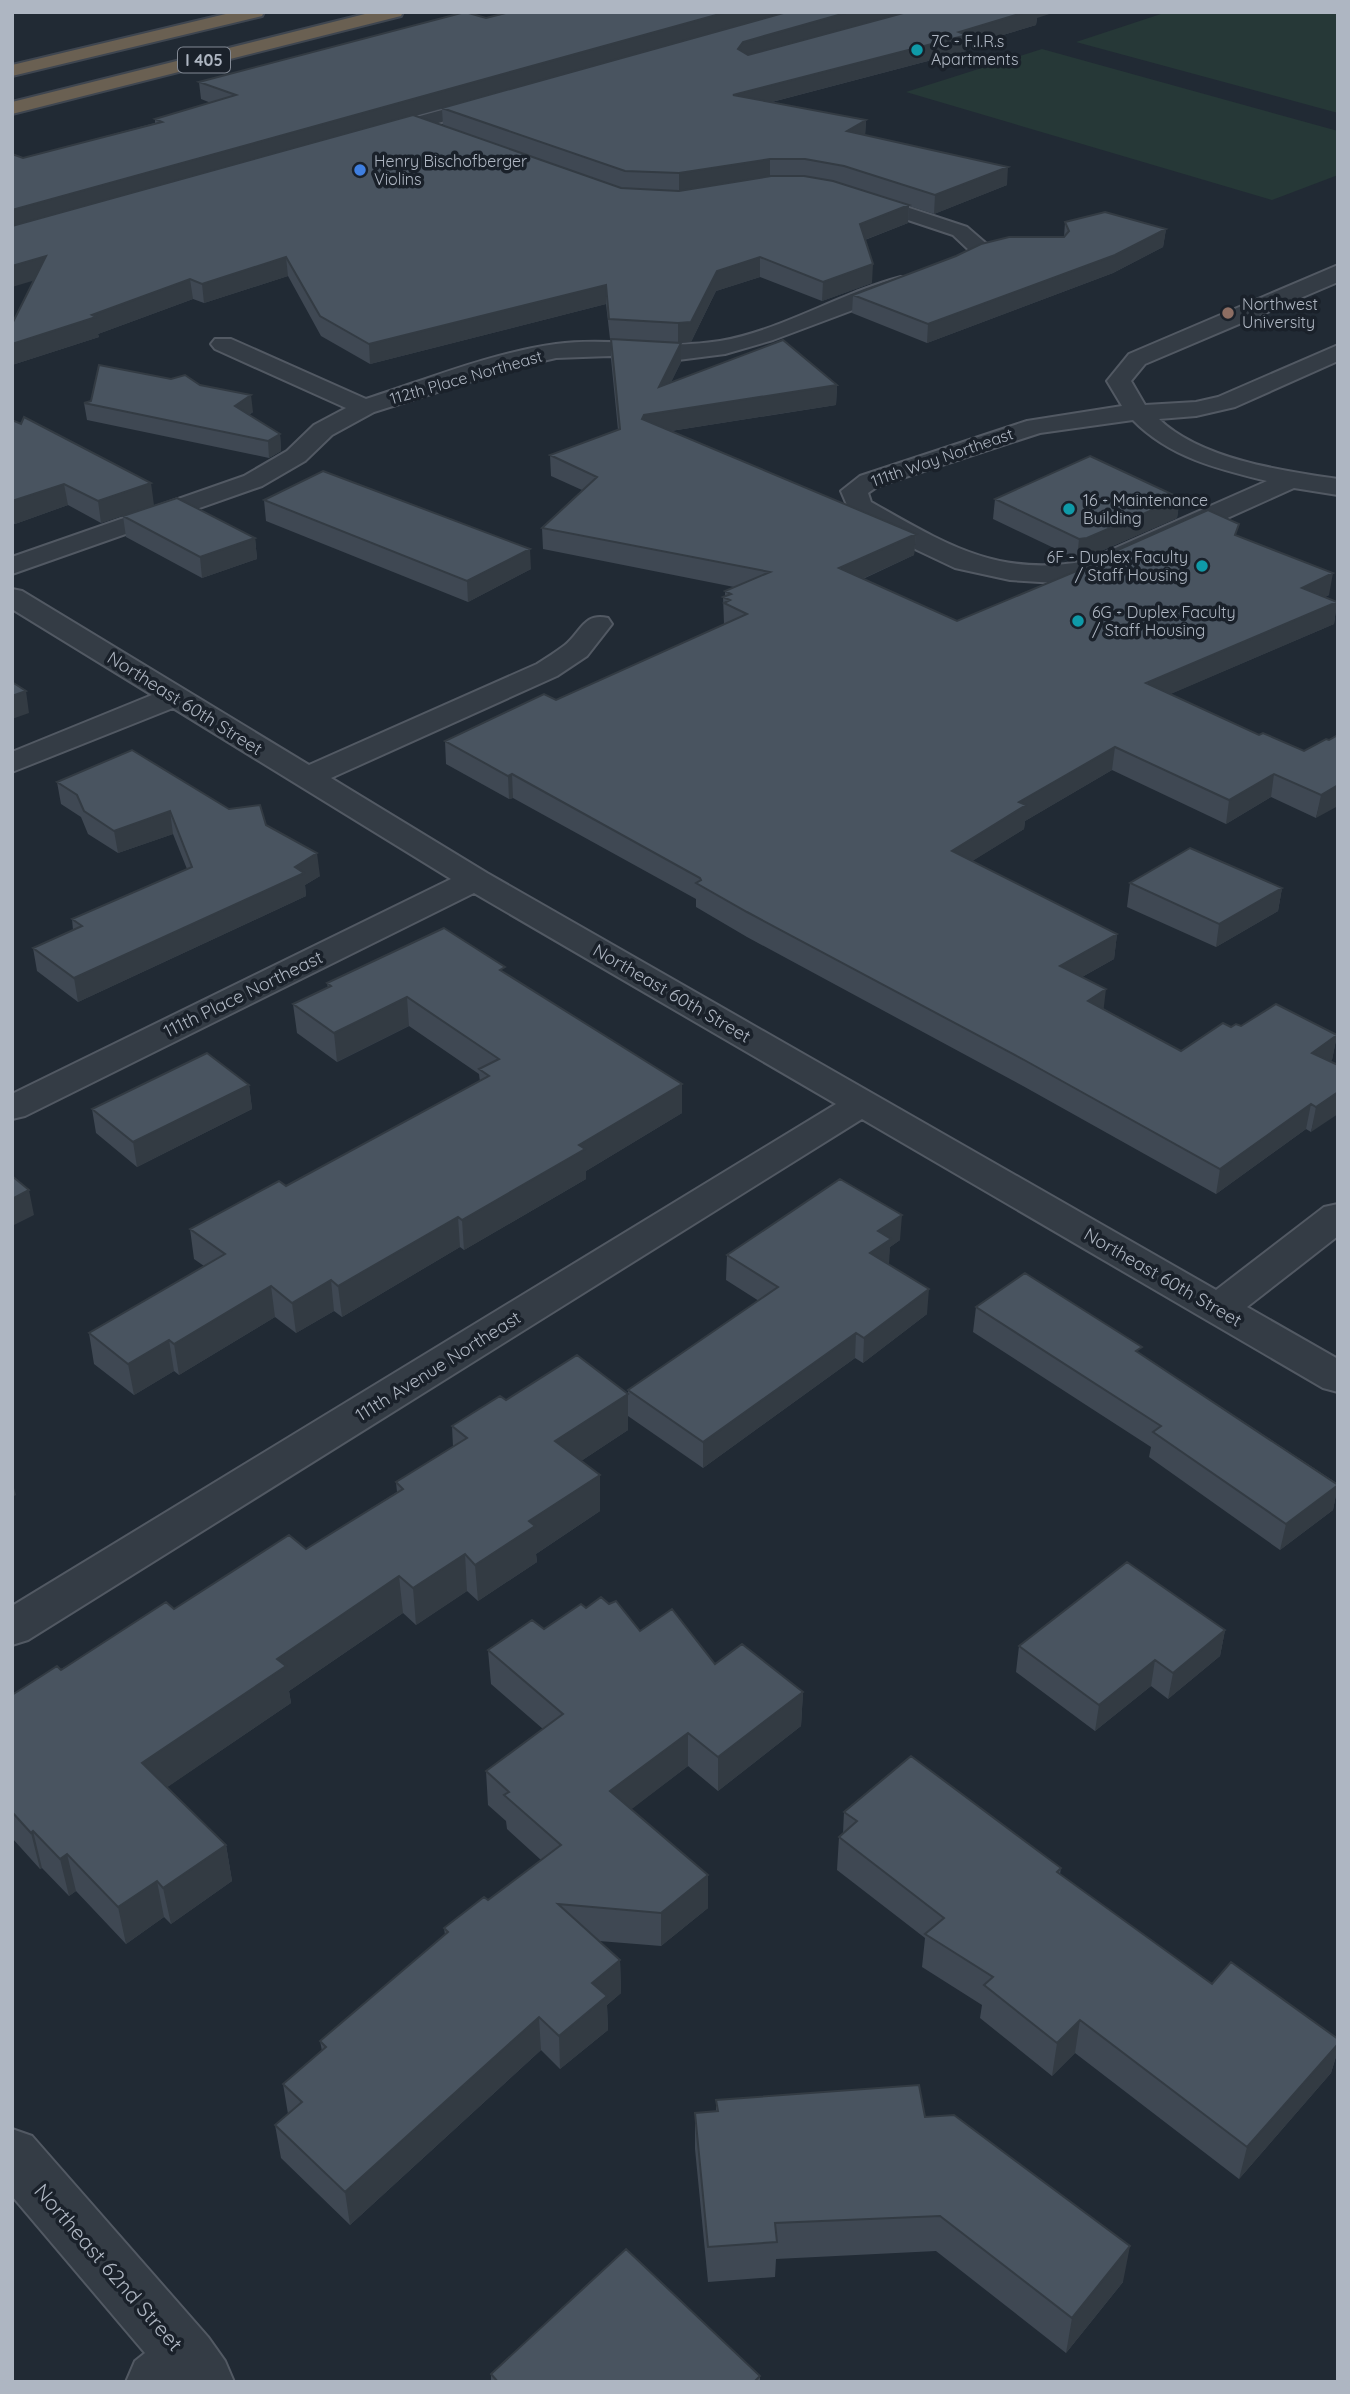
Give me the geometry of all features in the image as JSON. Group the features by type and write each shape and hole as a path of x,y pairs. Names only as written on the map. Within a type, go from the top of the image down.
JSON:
{"highway":[{"name":"I 405","path":"12,71 256,12"},
{"name":"I 405","path":"12,107 395,12"}],"street":[{"path":"360,139 508,98"},
{"path":"414,124 452,137"},
{"path":"845,193 960,231 978,246 1003,246"},
{"path":"958,261 970,255 978,246"},
{"path":"1338,271 1330,277 1137,359 1119,381 1138,412 1156,431 1202,455 1291,480 1338,487"},
{"name":"112th Place Northeast","path":"12,566 253,481 296,456 323,430 365,407 507,362 556,351 610,349 678,353 725,347 765,335 920,276"},
{"path":"223,344 365,407"},
{"name":"111th Way Northeast","path":"1291,480 1093,568 1056,575 1010,572 965,562 926,544 859,506 853,491 869,481 1006,434 1102,415 1196,409 1226,402 1338,352"},
{"name":"Northeast 60th Street","path":"12,597 475,880 1338,1378"},
{"path":"306,778 547,670 577,650 598,624"},
{"path":"12,763 174,696"},
{"name":"111th Place Northeast","path":"12,1108 475,880"},
{"name":"111th Avenue Northeast","path":"12,1628 863,1103"},
{"path":"1218,1309 1338,1216"},
{"name":"Northeast 62nd Street","path":"12,2154 182,2374"}],"shaded area":[{"path":"1167,12 1338,12 1338,113 1076,42"},
{"path":"1042,49 1338,131 1338,175 1272,200 906,92"}],"building":[{"path":"465,12 486,18 510,12 727,12 12,210 12,154 23,158 162,122 155,119 236,95 199,82"},
{"path":"787,12 849,12 743,42 738,49 748,55 907,12 1026,12 959,32 967,35 733,95 866,120 847,131 1008,167 935,195 844,166 805,159 770,159 679,173 625,171 442,108"},
{"path":"413,115 621,188 679,191 771,176 804,176 833,181 909,205 860,224 873,264 823,282 760,257 717,271 691,322 609,319 606,285 369,344 320,316 286,257 202,284 190,279 92,315 96,317 12,344 12,324 46,256 12,266 12,226"},
{"path":"1105,212 1166,229 1115,255 928,324 853,295 981,244 1009,237 1064,237 1069,231 1065,222"},
{"path":"611,339 681,343 659,387 783,340 837,385 644,415 642,419 916,534 839,568 957,621 1115,555 1111,553 1208,510 1239,524 1235,535 1333,573 1302,588 1337,602 1146,683 1259,735 1263,733 1304,751 1338,735 1338,785 1321,795 1274,774 1229,800 1115,747 1019,802 1026,805 952,851 1117,934 1060,966 1106,989 1088,1001 1181,1051 1223,1023 1231,1027 1236,1024 1241,1026 1276,1004 1337,1035 1312,1053 1338,1065 1338,1092 1316,1107 1311,1104 1220,1169 1026,1061 747,912 696,883 700,878 512,774 508,776 445,741 544,694 556,700 747,614 724,603 730,600 723,597 731,594 725,591 770,572 542,528 597,477 550,455 620,429"},
{"path":"99,365 171,379 185,375 200,385 251,395 235,406 280,434 268,441 84,403 91,401"},
{"path":"24,417 151,483 98,501 64,484 12,501 12,420 21,424"},
{"path":"1090,456 1180,498 1079,539 995,499"},
{"path":"323,471 530,549 467,581 264,500"},
{"path":"177,498 255,538 200,557 123,516"},
{"path":"12,682 26,691 12,696"},
{"path":"132,750 229,809 260,805 266,825 317,853 295,867 304,873 74,978 33,948 82,926 72,919 192,867 170,811 114,831 84,811 77,795 57,782"},
{"path":"1190,848 1282,888 1219,924 1130,883"},
{"path":"444,928 505,967 500,970 682,1084 579,1145 585,1149 462,1220 458,1217 338,1286 331,1280 292,1303 271,1286 174,1344 169,1340 128,1364 89,1333 225,1254 190,1229 279,1181 286,1186 489,1076 479,1069 499,1059 407,997 334,1033 293,1004 331,986 327,983"},
{"path":"207,1053 249,1085 133,1142 92,1109"},
{"path":"12,1176 29,1190 12,1199"},
{"path":"840,1179 902,1215 878,1231 891,1239 870,1253 929,1289 864,1338 856,1333 703,1442 628,1390 778,1287 727,1255"},
{"path":"1025,1273 1142,1347 1136,1351 1338,1485 1286,1524 1153,1432 1161,1426 976,1307"},
{"path":"577,1355 628,1394 555,1441 600,1475 529,1521 535,1526 475,1565 465,1554 413,1588 399,1576 277,1659 286,1666 142,1763 226,1845 163,1888 157,1881 118,1907 67,1854 60,1859 12,1812 12,1695 57,1666 61,1670 166,1602 174,1609 289,1535 306,1549 403,1489 396,1482 467,1438 452,1426 500,1396 506,1400"},
{"path":"1127,1562 1225,1630 1173,1673 1155,1660 1099,1705 1019,1646"},
{"path":"601,1597 609,1604 616,1601 640,1631 672,1609 715,1664 742,1644 803,1692 718,1757 688,1733 610,1791 708,1875 661,1913 558,1904 620,1960 592,1983 607,1996 559,2036 539,2017 345,2192 275,2125 302,2102 283,2084 326,2047 320,2041 448,1932 444,1928 484,1897 488,1900 561,1845 504,1795 509,1792 486,1771 563,1714 488,1650 532,1620 544,1629 581,1604 586,1608"},
{"path":"911,1756 1061,1868 1057,1872 1212,1984 1231,1962 1338,2039 1338,2044 1247,2147 1080,2020 1057,2043 984,1985 993,1977 925,1934 944,1918 839,1837 857,1821 844,1812"},
{"path":"919,2085 925,2117 954,2115 1130,2246 1072,2318 940,2216 775,2223 777,2242 708,2247 695,2113 718,2111 716,2100"},
{"path":"626,2249 760,2376 754,2382 498,2382 491,2374"}],"place":[{"name":"7C - F.I.R.s Apartments","path":"917,50"},
{"name":"Henry Bischofberger Violins","path":"360,170"},
{"name":"Northwest University","path":"1228,313"},
{"name":"16 - Maintenance Building","path":"1069,509"},
{"name":"6F - Duplex Faculty / Staff Housing","path":"1202,566"},
{"name":"6G - Duplex Faculty / Staff Housing","path":"1078,621"}]}
